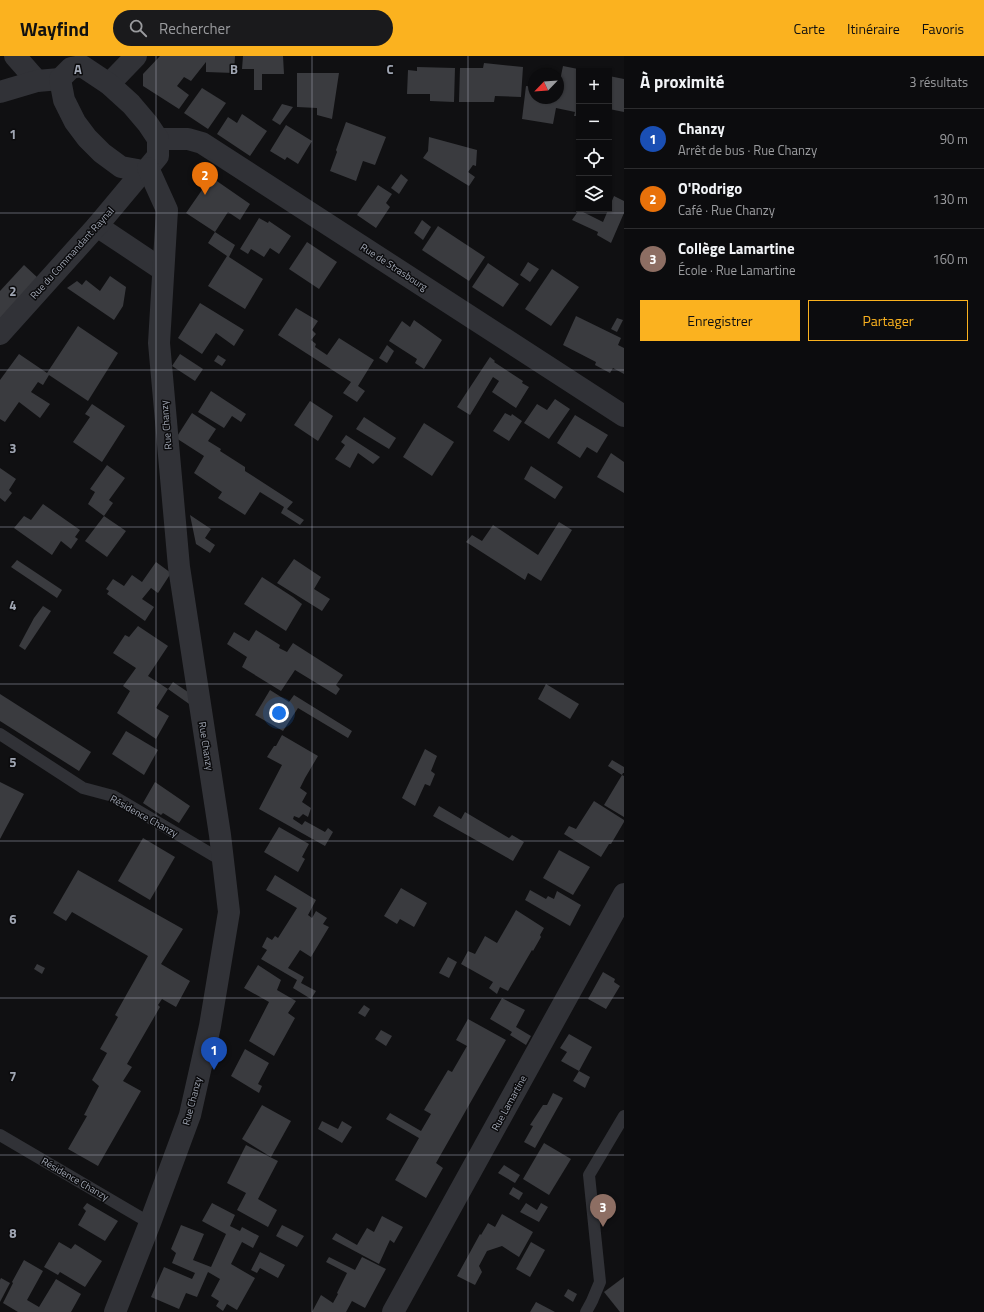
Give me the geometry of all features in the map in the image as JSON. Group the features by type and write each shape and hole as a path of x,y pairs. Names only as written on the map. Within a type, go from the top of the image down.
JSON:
{"street":[{"path":"15,56 37,81"},
{"path":"109,84 136,56"},
{"path":"0,92 37,81 60,79 71,68 85,61 131,104 148,124 158,139"},
{"path":"60,79 64,100 75,122 87,138 102,153 122,167 146,170"},
{"name":"Rue du Commandant Raynal","path":"0,334 158,156 158,139"},
{"name":"Rue de Strasbourg","path":"158,139 188,139 202,143 624,416"},
{"name":"Rue Chanzy","path":"116,1312 190,1115 210,1026 229,912 223,861 179,567 159,344 167,210 146,170"},
{"path":"97,226 163,270"},
{"name":"Rue Lamartine","path":"393,1312 622,903"}],"lane":[{"name":"Résidence Chanzy","path":"1,736 83,788 113,796 223,861"},
{"path":"586,1312 600,1282 589,1175 624,1116"},
{"name":"Résidence Chanzy","path":"0,1135 150,1223"}],"building":[{"path":"160,56 235,56 234,73 206,72 206,62 191,81 184,77 177,86 189,95 179,109 143,86 143,74"},
{"path":"243,56 283,56 284,74 262,74 262,90 254,90 254,69 242,69"},
{"path":"484,63 523,67 521,97 495,96 494,102 459,102 460,68 483,68"},
{"path":"563,66 576,69 576,116 574,116 575,112 556,108 553,124 522,119 526,86 528,86 528,104 564,104 564,68 563,68"},
{"path":"417,67 455,68 454,102 430,101 430,94 407,94 408,70 417,71"},
{"path":"297,73 339,73 332,119 317,115 317,108 297,107"},
{"path":"612,77 624,79 624,112 612,110"},
{"path":"202,88 226,103 208,129 184,113"},
{"path":"282,104 293,107 280,125 272,120"},
{"path":"242,114 267,131 250,156 217,134 228,117 237,123"},
{"path":"346,122 386,137 375,165 363,161 356,181 330,171"},
{"path":"286,125 312,141 298,164 287,157 285,160 270,151"},
{"path":"429,137 477,150 476,166 473,165 468,172 475,177 469,186 423,158 428,151"},
{"path":"401,174 408,180 399,194 391,188"},
{"path":"211,177 250,204 240,220 228,212 215,232 186,213"},
{"path":"378,185 392,194 386,203 390,207 376,228 357,215"},
{"path":"614,196 624,201 624,213 611,243 597,235 598,232 572,220 578,212 583,212 603,222 607,212 612,212 612,201"},
{"path":"259,218 268,223 269,221 291,236 279,254 270,248 264,257 251,249 248,254 240,249"},
{"path":"422,220 431,227 423,240 414,233"},
{"path":"438,226 485,257 469,281 422,250"},
{"path":"215,232 235,245 229,257 263,279 245,309 208,286 227,256 208,243"},
{"path":"307,242 337,262 319,289 289,269"},
{"path":"528,262 539,269 530,282 520,275"},
{"path":"488,263 519,284 503,307 472,287"},
{"path":"24,265 39,279 0,321 0,291"},
{"path":"552,269 579,287 551,326 525,309"},
{"path":"110,276 126,287 123,306 114,320 67,288 77,281 82,285 86,280 100,291"},
{"path":"200,303 244,330 234,346 216,333 202,354 178,338"},
{"path":"296,308 318,321 312,330 316,334 311,340 316,344 315,347 327,355 339,338 374,360 358,386 365,391 357,402 343,393 351,382 278,335"},
{"path":"576,316 621,338 618,345 624,348 624,374 613,368 610,373 595,365 596,362 563,345"},
{"path":"617,318 623,320 617,332 611,329"},
{"path":"414,320 442,340 424,369 415,363 417,359 389,341 402,321 410,327"},
{"path":"78,326 118,353 88,401 49,375 43,385 38,382 31,392 50,404 40,418 19,402 5,422 0,419 0,380 19,354 47,373"},
{"path":"387,345 394,351 387,363 379,358"},
{"path":"180,354 203,369 195,381 172,366"},
{"path":"218,355 226,360 222,366 214,361"},
{"path":"490,357 495,361 494,362 523,381 522,383 529,387 516,408 492,392 499,381 493,377 470,415 457,407"},
{"path":"211,391 246,414 241,422 232,416 224,428 198,412"},
{"path":"555,399 570,409 549,439 524,423 537,404 547,410"},
{"path":"310,401 333,416 318,441 294,425"},
{"path":"92,404 125,426 102,462 73,442 90,417 85,414"},
{"path":"192,413 216,429 208,441 221,449 220,451 245,467 245,471 293,502 287,509 304,520 300,525 281,513 284,507 260,492 245,515 218,498 222,492 194,473 204,456 176,438"},
{"path":"505,413 511,416 512,414 522,421 509,441 493,431"},
{"path":"575,415 608,435 597,453 587,447 580,458 557,443"},
{"path":"364,417 396,438 389,449 356,429"},
{"path":"424,423 454,442 432,476 403,457"},
{"path":"346,435 380,457 373,464 358,453 350,468 335,459 345,445 341,442"},
{"path":"611,453 624,462 624,493 597,477"},
{"path":"107,465 125,478 109,500 113,503 104,516 88,504 95,492 90,489"},
{"path":"531,466 563,487 555,499 524,479"},
{"path":"0,468 16,479 9,490 12,493 5,502 0,498"},
{"path":"43,504 80,530 75,537 78,539 71,549 61,541 52,555 14,528 24,516 31,520"},
{"path":"190,515 211,529 205,538 215,545 210,553 196,544"},
{"path":"104,516 126,531 107,557 85,541"},
{"path":"559,522 572,530 541,581 528,573 525,580 466,542 472,535 482,541 493,525 538,555"},
{"path":"294,559 321,577 314,589 330,599 322,611 277,583"},
{"path":"17,560 62,590 57,598 11,567"},
{"path":"156,562 171,573 158,593 151,588 142,599 154,607 145,621 107,594 109,591 106,589 113,579 124,586 132,575 142,582"},
{"path":"262,577 302,604 286,631 244,604"},
{"path":"43,606 51,611 25,650 19,646 34,618"},
{"path":"138,626 168,646 148,676 168,689 156,708 169,716 156,739 117,713 130,691 123,686 136,668 113,653 125,635 129,637"},
{"path":"256,630 280,645 279,648 287,652 293,643 343,675 336,685 340,689 336,695 295,670 281,691 242,667 247,657 227,644 234,632 249,641"},
{"path":"173,682 191,694 192,706 168,689"},
{"path":"546,684 579,704 570,719 538,699"},
{"path":"270,690 289,702 294,695 352,731 348,738 298,708 283,731 255,715"},
{"path":"0,694 91,752 79,771 0,721"},
{"path":"126,731 158,750 144,775 112,754"},
{"path":"282,735 318,756 300,788 307,793 302,802 311,808 308,817 303,814 299,818 294,816 293,819 302,825 305,821 325,832 328,828 333,832 325,846 259,809 282,765 267,757 274,746 276,746"},
{"path":"425,749 437,756 431,771 435,774 430,786 425,784 415,806 402,798"},
{"path":"612,760 624,767 624,773 622,775 608,766"},
{"path":"622,775 624,776 624,817 604,805"},
{"path":"0,782 24,794 0,839"},
{"path":"155,782 190,806 179,823 163,813 161,815 143,803"},
{"path":"594,801 624,820 611,844 609,844 601,857 564,834 569,826 576,829"},
{"path":"439,806 461,819 465,812 509,838 512,835 524,842 513,861 433,816"},
{"path":"279,827 309,844 302,857 305,859 298,872 264,852"},
{"path":"143,838 175,857 150,900 118,881"},
{"path":"559,850 590,867 573,895 543,878"},
{"path":"78,870 183,929 161,964 190,981 176,1007 162,999 158,1005 160,1007 127,1064 132,1067 123,1081 141,1091 98,1166 68,1149 87,1116 84,1115 99,1086 92,1080 107,1053 100,1049 118,1017 115,1015 148,956 72,912 66,921 53,913"},
{"path":"275,875 316,900 308,915 312,918 316,911 327,918 323,924 329,927 311,957 300,950 288,968 304,977 301,983 316,991 311,999 293,988 297,980 261,959 267,950 262,947 267,937 272,940 275,936 278,938 297,908 266,890"},
{"path":"401,888 427,903 414,927 400,919 397,924 384,916"},
{"path":"530,890 546,899 548,896 554,899 557,891 581,905 570,926 525,900"},
{"path":"516,910 544,928 533,951 532,950 508,991 500,987 497,994 489,988 493,982 461,964 468,951 475,954 485,936 497,943"},
{"path":"448,957 457,962 449,978 439,973"},
{"path":"37,964 45,968 42,974 34,969"},
{"path":"258,965 281,980 277,990 296,1001 288,1013 295,1018 274,1056 249,1041 269,1002 244,988"},
{"path":"603,972 615,979 614,982 620,986 606,1009 588,999"},
{"path":"502,998 525,1010 516,1027 531,1036 526,1045 510,1035 512,1032 490,1019"},
{"path":"364,1005 370,1009 365,1017 358,1013"},
{"path":"468,1019 506,1040 436,1163 443,1168 426,1198 395,1180 419,1138 386,1119 390,1113 421,1131 431,1114 424,1110 448,1070 452,1072 467,1046 456,1040"},
{"path":"381,1030 392,1036 386,1046 375,1039"},
{"path":"569,1034 592,1047 579,1071 561,1061 567,1052 560,1048"},
{"path":"245,1049 269,1063 258,1084 262,1086 259,1093 231,1076"},
{"path":"579,1071 590,1077 585,1088 573,1081"},
{"path":"553,1093 563,1098 535,1148 524,1142 533,1126 530,1125 543,1105 547,1105"},
{"path":"262,1105 291,1121 271,1157 242,1139"},
{"path":"322,1121 338,1129 342,1121 352,1127 342,1143 318,1129"},
{"path":"544,1143 571,1159 549,1195 523,1179"},
{"path":"246,1145 278,1161 258,1199 277,1210 268,1227 237,1210 246,1193 227,1183"},
{"path":"504,1165 520,1175 515,1183 498,1173"},
{"path":"513,1187 523,1193 519,1200 509,1194"},
{"path":"87,1203 118,1221 105,1241 78,1225 86,1211 83,1208"},
{"path":"212,1203 235,1215 230,1226 240,1231 242,1227 259,1236 253,1248 242,1242 231,1264 255,1278 237,1310 227,1304 223,1311 216,1306 219,1301 211,1296 220,1279 208,1272 197,1297 186,1293 179,1309 151,1297 164,1267 192,1279 195,1273 172,1263 176,1253 171,1249 181,1225 204,1234 193,1260 211,1267 226,1234 202,1221"},
{"path":"526,1203 537,1210 541,1203 548,1207 539,1222 520,1212"},
{"path":"502,1214 533,1232 519,1257 502,1246 487,1251 479,1266 482,1272 475,1285 457,1276 480,1234 481,1235 488,1223 495,1227"},
{"path":"382,1216 403,1227 394,1243 390,1240 379,1264 332,1239 336,1233 357,1245 367,1228 374,1232"},
{"path":"282,1225 304,1236 297,1247 276,1236"},
{"path":"59,1242 71,1249 75,1244 102,1261 85,1287 60,1272 58,1275 44,1267"},
{"path":"531,1242 545,1250 530,1277 516,1269"},
{"path":"260,1252 285,1265 278,1278 260,1268 257,1273 251,1270"},
{"path":"329,1257 355,1270 362,1257 386,1269 365,1308 352,1301 346,1312 312,1312 321,1295 333,1303 347,1273 326,1262"},
{"path":"24,1260 43,1271 27,1300 39,1307 56,1279 81,1294 71,1312 18,1312 3,1303"},
{"path":"624,1277 624,1312 620,1312 604,1292"},
{"path":"1,1278 10,1283 0,1302 0,1280"},
{"path":"568,1289 577,1294 573,1302 564,1296"},
{"path":"536,1302 555,1312 530,1312"}],"place":[{"name":"O'Rodrigo","path":"205,195"},
{"name":"Chanzy","path":"214,1070"},
{"name":"Collège Lamartine","path":"603,1227"}]}
